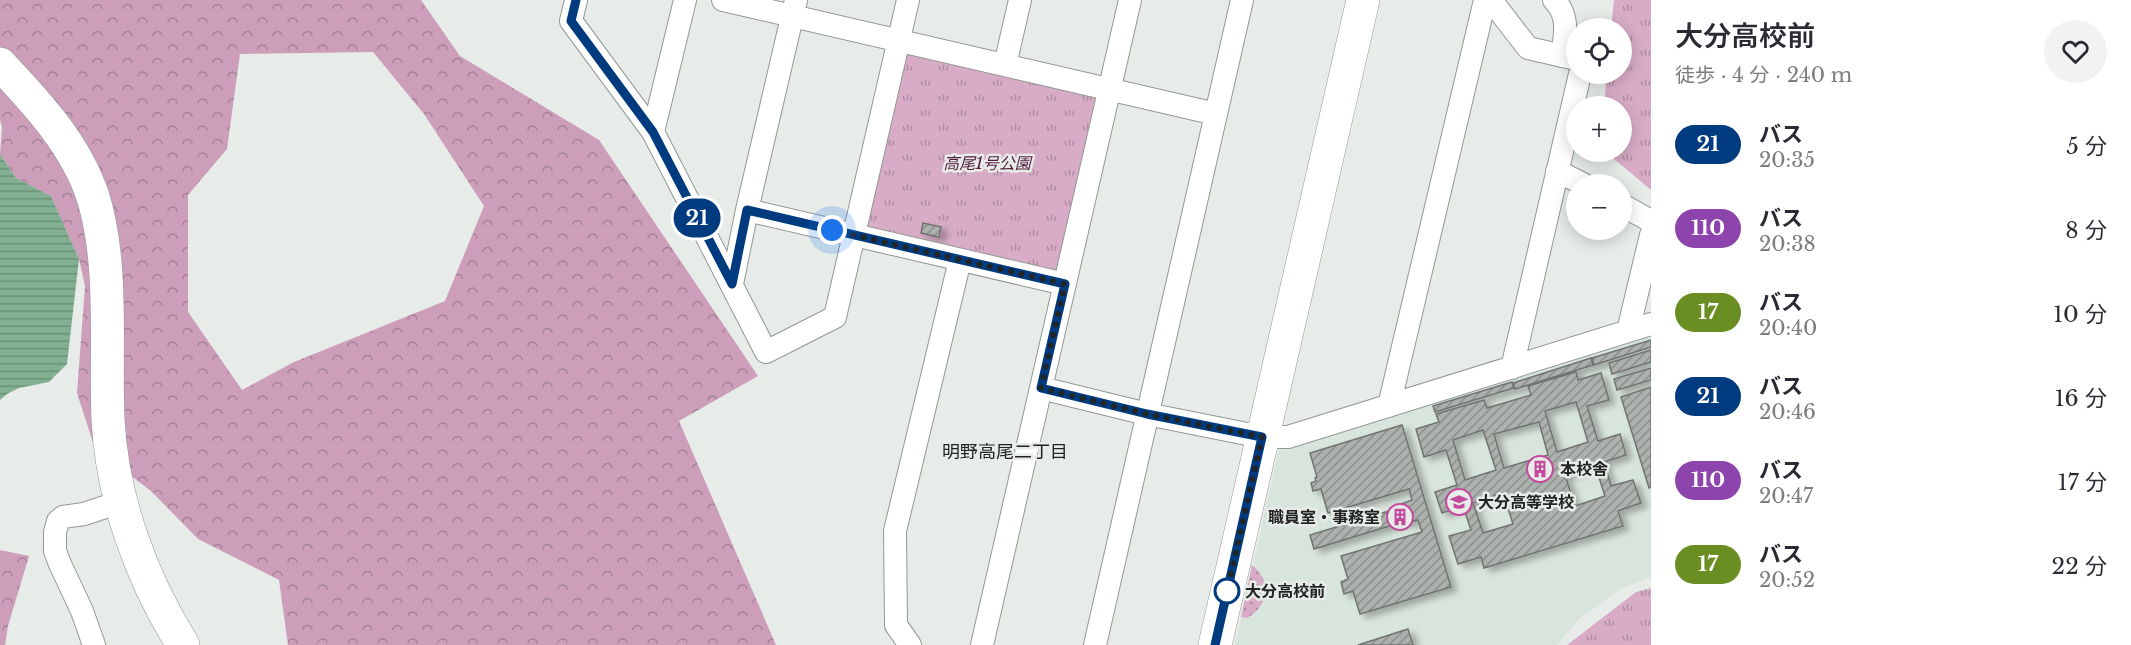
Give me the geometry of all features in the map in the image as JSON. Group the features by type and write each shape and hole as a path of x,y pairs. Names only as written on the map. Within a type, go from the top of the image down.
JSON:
{"street":[{"path":"576,0 571,21 653,132 766,352 835,317 908,0"},
{"path":"653,132 685,0"},
{"path":"723,0 794,8 899,41 1216,114"},
{"path":"1005,65 1020,0"},
{"path":"982,645 1130,0"},
{"path":"1095,645 1242,0"},
{"path":"1215,645 1363,0"},
{"path":"1389,406 1485,0"},
{"path":"1491,0 1528,48 1566,56"},
{"path":"1554,0 1562,8 1566,24"},
{"path":"732,284 794,8"},
{"path":"0,64 63,137 80,165 92,195 101,226 105,258 108,421 120,502 149,583 183,645"},
{"path":"1512,368 1578,84"},
{"path":"1557,171 1566,176"},
{"path":"747,210 1065,284"},
{"path":"1632,211 1651,221"},
{"path":"1628,331 1651,235"},
{"path":"910,645 896,625 895,531 960,260"},
{"path":"1041,388 1147,414 1262,437 1288,437 1651,324"},
{"path":"94,645 82,611 55,551 55,532 58,521 63,517 84,514 120,502"}],"shaded area":[{"path":"0,154 16,178 51,196 79,259 67,364 49,382 19,388 0,400"},
{"name":"大分高等学校","path":"1651,334 1651,577 1620,589 1578,620 1557,645 1235,645 1279,450"}],"green space":[{"path":"0,0 421,0 460,56 599,140 758,376 679,421 776,645 288,645 279,580 198,539 151,491 130,475 98,458 77,393 85,286 79,259 51,196 16,178 0,154 2,127 0,120","holes":["373,52 424,114 484,206 445,301 294,362 242,390 188,312 188,195 227,149 240,54"]},
{"path":"1614,0 1651,0 1651,190 1618,162 1632,162 1632,96 1605,96 1606,84 1632,84 1632,18 1612,18"},
{"name":"高尾1号公園","path":"912,52 1093,93 1096,100 1059,269 1053,272 871,230 866,222 903,57"},
{"path":"0,550 29,556 8,626 5,645 0,645"},
{"path":"1252,565 1263,578 1265,593 1259,607 1247,618 1241,617"},
{"path":"1651,588 1651,645 1567,645 1636,592"}],"building":[{"path":"923,223 941,227 939,237 921,233"},
{"path":"1651,340 1651,347 1594,365 1592,358"},
{"path":"1651,350 1651,362 1612,374 1609,363"},
{"path":"1591,358 1593,365 1515,389 1513,383"},
{"path":"1651,368 1651,380 1617,390 1614,379"},
{"name":"本校舎","path":"1576,372 1578,380 1601,373 1609,400 1587,406 1598,441 1620,434 1626,455 1604,462 1611,486 1633,480 1641,503 1618,511 1623,526 1484,568 1481,557 1458,564 1449,536 1471,530 1463,506 1442,513 1435,492 1457,485 1446,450 1424,457 1416,429 1439,422 1436,414 1484,400 1487,408 1531,395 1528,386","holes":["1576,402 1588,442 1557,452 1545,411","1539,422 1548,455 1504,468 1494,434","1483,430 1496,470 1465,480 1453,440","1595,465 1605,496 1575,506 1565,475","1503,493 1513,524 1483,533 1473,503"]},
{"path":"1512,382 1514,388 1435,412 1433,406"},
{"path":"1651,387 1651,487 1649,488 1621,397"},
{"name":"職員室・事務室","path":"1402,425 1451,587 1360,614 1353,591 1344,594 1341,582 1348,579 1341,556 1422,532 1418,520 1407,523 1406,521 1314,549 1310,535 1402,507 1401,504 1412,500 1409,489 1328,513 1321,489 1313,491 1311,483 1316,481 1317,477 1310,453"},
{"path":"1408,629 1413,645 1358,645"}],"bus line":[{"name":"21","path":"576,0 571,21 653,132 732,284 747,210 1065,284 1041,388 1147,414 1262,437 1215,645"}],"place":[{"name":"本校舎","path":"1540,469"},
{"name":"大分高等学校","path":"1459,502"},
{"name":"職員室・事務室","path":"1400,517"},
{"name":"大分高校前","path":"1227,591"}],"district":[{"name":"明野高尾二丁目","path":"1005,452"}],"route":[{"path":"832,230 1065,284 1041,388 1147,414 1262,437 1227,591"}]}
